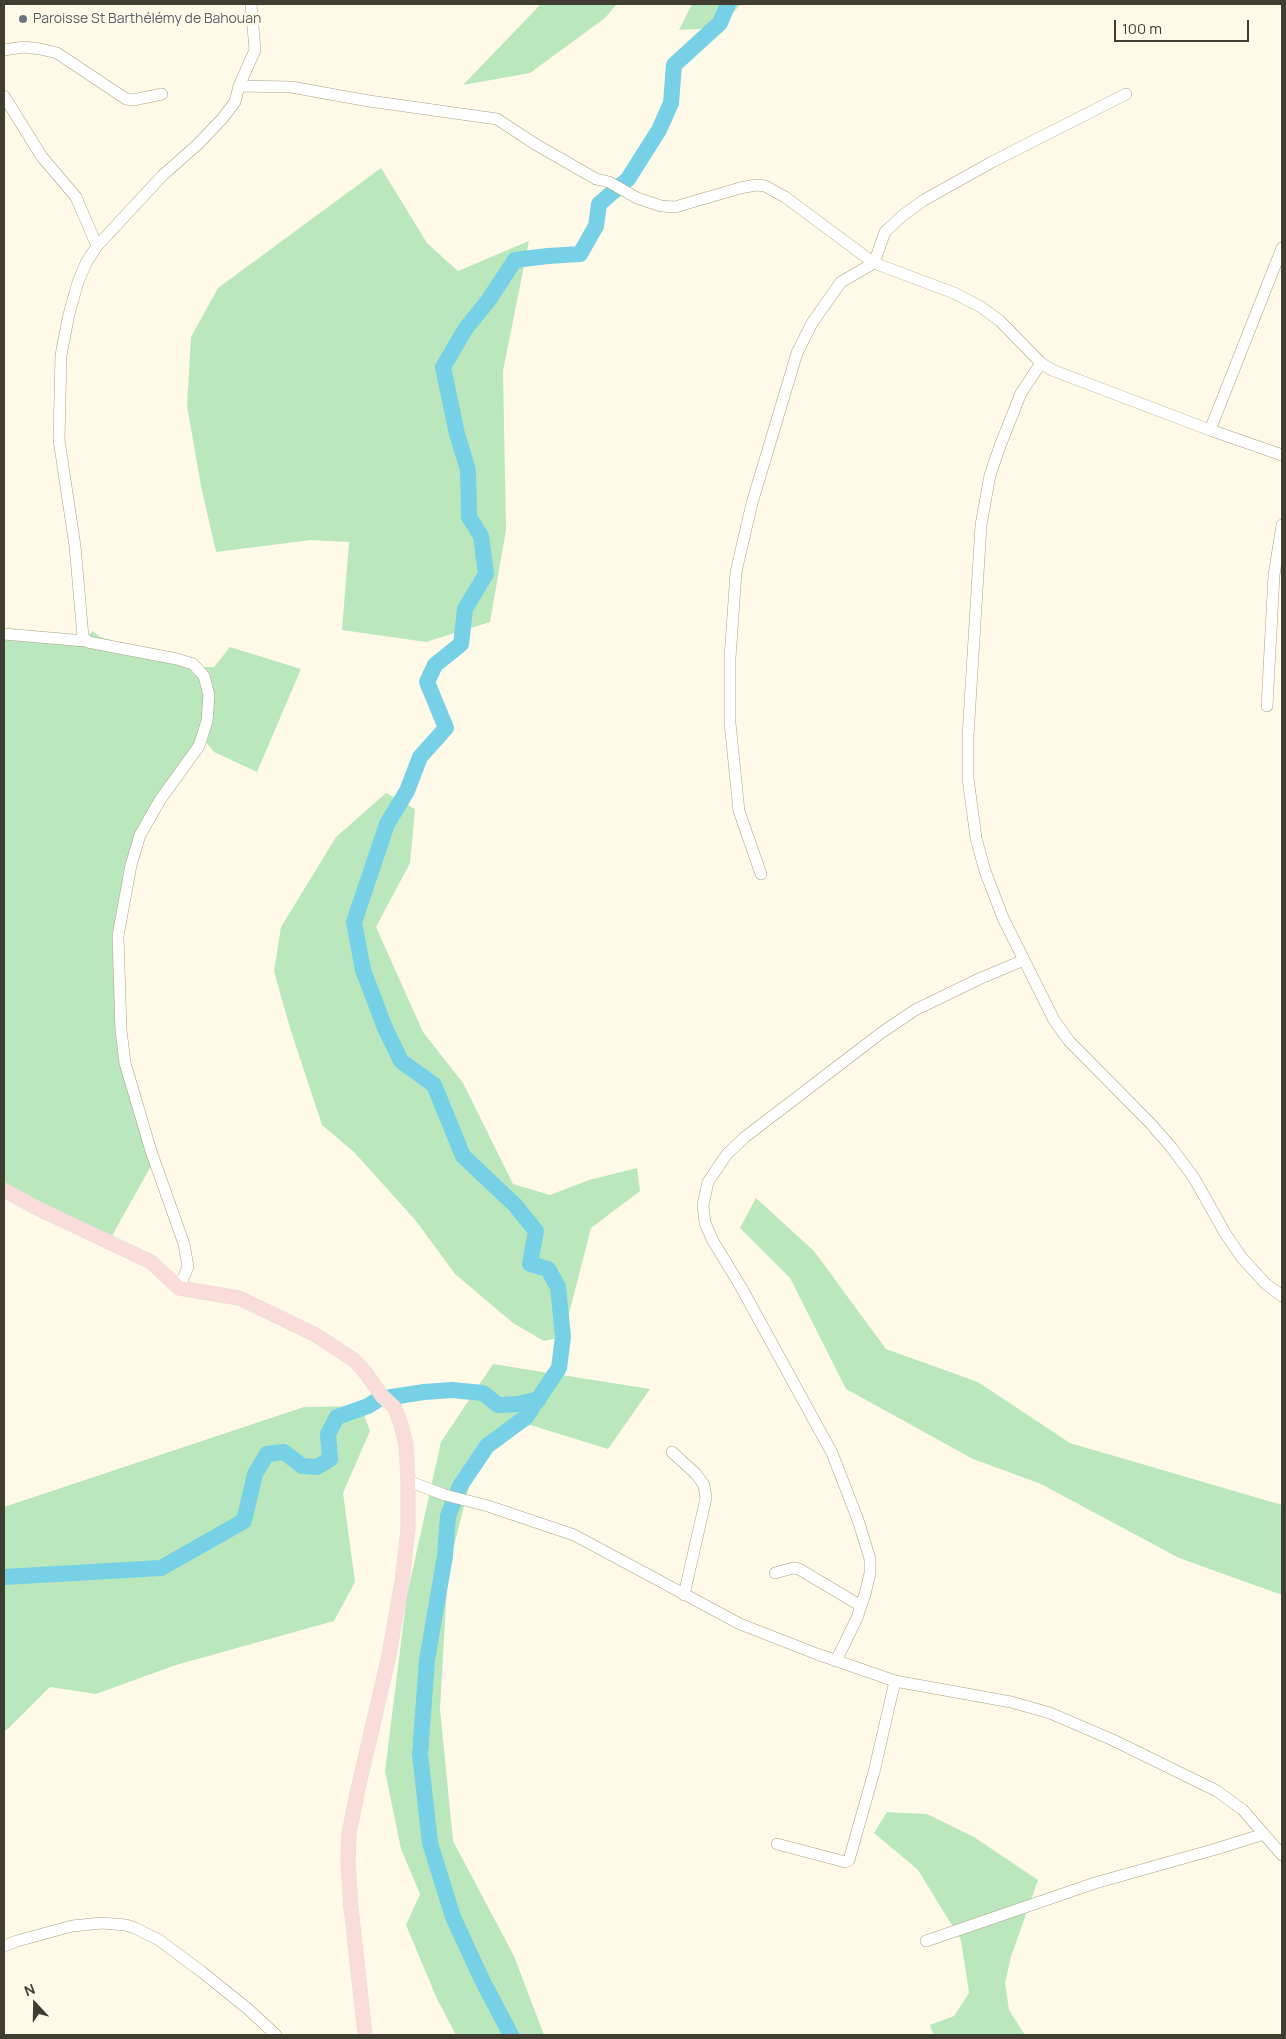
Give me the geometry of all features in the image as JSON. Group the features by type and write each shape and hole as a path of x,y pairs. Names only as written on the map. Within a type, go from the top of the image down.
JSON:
{"main road":[{"path":"4,1190 35,1207 152,1262 178,1288 239,1298 314,1334 354,1360 366,1372 382,1396 394,1407 403,1429 406,1444 408,1529 402,1582 388,1660 349,1834 348,1863 351,1907 365,2035"}],"street":[{"path":"85,640 82,637 75,546 59,440 60,355 69,314 78,282 86,263 97,246 163,175 197,145 222,119 235,102 239,86 256,50 251,4"},
{"path":"4,50 40,48 57,53 126,99 133,100 162,94"},
{"path":"239,86 291,87 369,101 488,116 497,119 535,144 596,179 609,182 637,198 668,208 740,188 756,185 765,186 785,197 874,263 954,293 981,307 1000,320 1041,363 1052,370 1210,430 1282,455"},
{"path":"761,874 739,811 730,723 730,658 736,572 752,503 797,353 812,323 841,282 874,263 885,232 902,216 924,200 992,162 1126,94"},
{"path":"4,96 42,157 76,197 97,246"},
{"path":"1210,430 1282,248"},
{"path":"1041,363 1021,392 995,460 986,493 981,525 968,736 968,778 976,838 985,871 1000,910 1054,1020 1069,1041 1151,1124 1171,1147 1194,1178 1225,1233 1242,1258 1266,1284 1282,1296"},
{"path":"1267,706 1274,575 1282,525"},
{"path":"4,634 85,640 177,659 193,664 204,676 209,695 207,721 199,746 160,800 140,835 131,865 118,936 121,1030 126,1063 151,1150 184,1244 188,1267 178,1288"},
{"path":"836,1661 861,1606 870,1573 870,1558 858,1520 832,1453 713,1241 705,1223 703,1205 708,1182 728,1154 745,1137 881,1033 916,1010 979,979 1024,960"},
{"path":"672,1452 696,1474 704,1485 706,1498 684,1594"},
{"path":"408,1481 445,1496 488,1506 574,1535 740,1624 836,1661 895,1681 1011,1702 1050,1713 1113,1740 1205,1784 1243,1810 1282,1855"},
{"path":"775,1573 793,1568 799,1569 861,1606"},
{"path":"777,1844 838,1860 850,1860 874,1772 895,1681"},
{"path":"926,1941 1096,1883 1264,1834"},
{"path":"4,1946 72,1926 115,1923 135,1928 159,1940 202,1972 248,2009 276,2035"}],"green space":[{"path":"541,4 617,4 605,18 530,73 463,85"},
{"path":"692,4 741,4 719,28 679,30"},
{"path":"381,168 427,243 458,271 529,241 503,371 506,530 490,622 426,642 342,630 349,542 311,540 216,552 201,486 187,406 191,337 218,288"},
{"path":"93,631 100,637 200,667 214,667 230,647 301,669 257,772 214,752 201,736 145,818 120,925 126,1052 156,1157 108,1243 4,1196 4,632 86,637"},
{"path":"386,793 415,809 410,863 376,927 423,1032 463,1083 513,1184 550,1195 589,1180 637,1168 640,1191 591,1228 563,1337 544,1341 513,1323 455,1274 416,1221 354,1152 322,1125 290,1028 274,971 281,927 336,837"},
{"path":"756,1198 814,1251 886,1349 978,1382 1070,1443 1282,1505 1282,1595 1179,1558 1041,1484 973,1459 846,1389 790,1278 740,1228"},
{"path":"493,1364 650,1389 608,1449 530,1425 477,1456 448,1569 440,1709 453,1841 514,1956 544,2035 456,2035 437,1999 406,1925 420,1894 401,1849 385,1771 407,1595 441,1442"},
{"path":"361,1406 370,1431 343,1493 355,1582 334,1621 176,1665 96,1694 50,1687 4,1731 4,1507 304,1407"},
{"path":"887,1812 927,1814 974,1837 1038,1880 1011,1957 1005,1983 1009,2010 1025,2035 934,2035 930,2025 954,2016 969,1993 961,1940 918,1870 874,1833"}],"waterway":[{"path":"511,2035 483,1982 453,1917 430,1843 420,1754 427,1660 445,1556 448,1516 460,1486 487,1446 526,1417 559,1368 563,1337 558,1287 548,1269 530,1264 536,1231 515,1205 463,1156 434,1085 401,1061 385,1028 363,970 354,922 387,824 407,791 420,757 446,728 427,682 435,665 461,644 465,609 486,574 481,536 469,517 468,470 457,434 443,367 466,328 488,301 515,260 580,254 596,226 599,204 628,179 659,130 671,103 674,65 720,23 728,4"},
{"path":"4,1577 161,1568 244,1521 255,1474 267,1454 284,1452 302,1466 317,1467 330,1459 328,1434 337,1417 368,1406 379,1399 452,1390 483,1393 498,1405 518,1404 539,1399"}],"place":[{"name":"Paroisse St Barthélémy de Bahouan","path":"23,19"}]}
